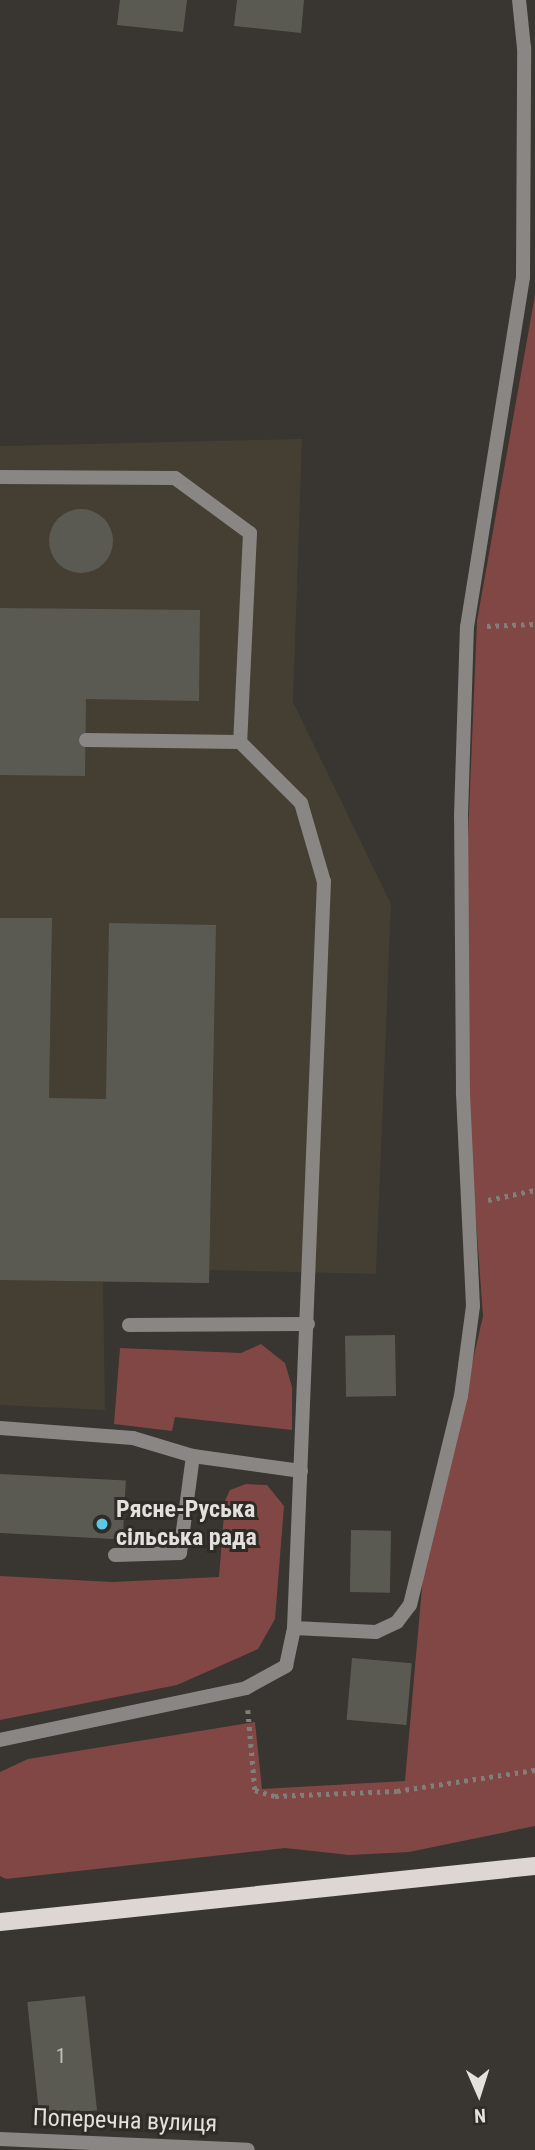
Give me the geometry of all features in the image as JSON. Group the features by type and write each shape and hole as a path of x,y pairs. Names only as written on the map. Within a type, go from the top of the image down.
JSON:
{"main road":[{"path":"0,1922 535,1866"}],"street":[{"path":"294,1628 376,1632 397,1622 410,1605 461,1396 473,1306 468,1204 461,830 467,626 523,277 524,48 519,0"},
{"path":"0,477 175,478 250,533 240,742"},
{"path":"0,1740 246,1688 286,1666 294,1628 324,882 301,803 240,742 86,740"},
{"path":"129,1325 308,1324"},
{"path":"0,1428 133,1438 192,1456 301,1471"},
{"path":"115,1555 180,1553 192,1456"},
{"name":"Поперечна вулиця","path":"0,2139 248,2150"}],"path":[{"path":"467,626 535,624"},
{"path":"468,1204 535,1190"},
{"path":"246,1688 255,1790 275,1797 397,1791 535,1770"}],"shaded area":[{"path":"535,295 535,1826 409,1852 349,1855 285,1848 6,1879 0,1876 0,1772 28,1759 255,1722 262,1789 405,1781 423,1576 483,1316 470,1139 467,861 477,621"},
{"path":"302,439 293,702 391,904 376,1274 210,1270 209,1283 103,1282 105,1410 0,1405 0,446"},
{"path":"261,1344 285,1363 292,1387 292,1430 175,1417 172,1431 114,1424 120,1348 241,1353"},
{"path":"246,1484 267,1485 284,1506 275,1619 258,1649 177,1685 0,1720 0,1576 112,1582 219,1577 225,1501 230,1490"}],"building":[{"path":"120,0 187,0 183,32 117,25"},
{"path":"237,0 304,0 301,33 234,26"},
{"path":"75,509 87,509 104,518 111,529 111,553 104,564 87,573 75,573 63,568 54,559 49,547 49,535 54,523 63,514"},
{"path":"0,608 200,610 199,701 86,699 85,776 0,775"},
{"path":"0,918 52,918 49,1098 106,1099 109,923 216,925 209,1283 0,1280"},
{"path":"395,1335 396,1396 346,1397 345,1336"},
{"path":"0,1474 126,1481 123,1540 0,1533"},
{"path":"351,1530 391,1531 390,1593 350,1592"},
{"path":"352,1658 412,1663 406,1725 347,1720"},
{"path":"85,1996 97,2110 39,2116 27,2002"}],"place":[{"name":"Рясне-Руська сільська рада","path":"102,1524"}]}
